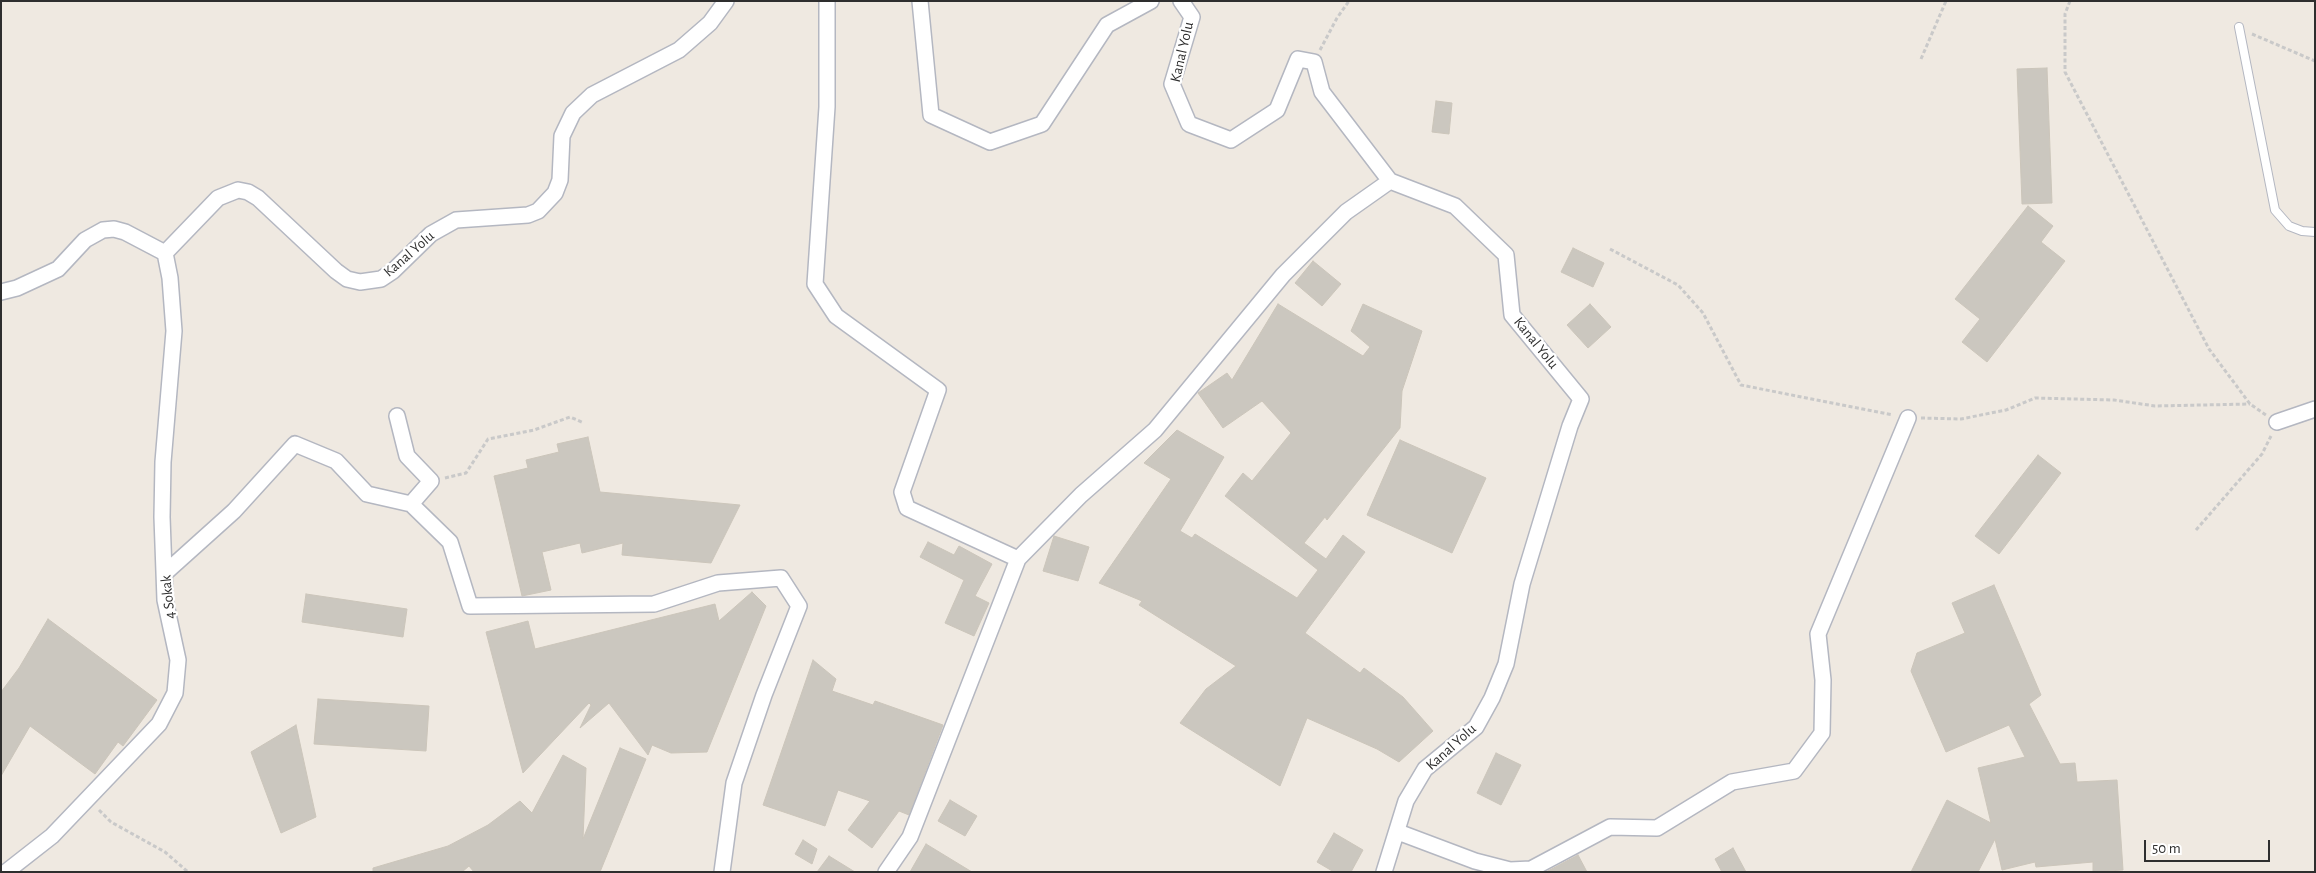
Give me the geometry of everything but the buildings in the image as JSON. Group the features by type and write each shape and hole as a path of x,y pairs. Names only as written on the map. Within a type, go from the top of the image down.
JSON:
{"street":[{"name":"Kanal Yolu","path":"165,254 218,198 238,190 248,192 258,198 346,279 360,282 381,279 393,271 431,234 456,220 528,215 538,211 555,193 560,180 562,136 573,113 592,95 679,50 710,23 726,1"},
{"path":"827,1 827,107 815,284 836,316 938,390 902,492 907,508 1018,559"},
{"path":"920,1 931,115 990,142 1042,124 1107,25 1151,1"},
{"name":"Kanal Yolu","path":"1181,1 1192,17 1172,84 1189,124 1231,140 1277,110 1298,59 1314,62"},
{"path":"886,872 910,837 1018,559 1081,495 1154,430 1290,268 1346,212 1390,181 1322,92 1314,62"},
{"name":"Kanal Yolu","path":"1384,872 1398,832 1406,801 1425,769 1476,727 1492,698 1506,664 1522,584 1570,426 1581,399 1512,315 1506,255 1456,206 1390,181"},
{"path":"1,292 16,288 58,269 84,240 103,230 114,229 124,232 165,254"},
{"name":"4 Sokak","path":"6,872 52,836 159,724 175,693 178,660 165,600 163,462 174,331 173,304 165,254"},
{"path":"2277,422 2315,409"},
{"path":"397,416 407,456 431,481 411,504"},
{"path":"1398,832 1474,860 1510,870 1531,869 1610,827 1657,828 1732,782 1794,770 1822,733 1823,680 1818,634 1908,418"},
{"path":"165,573 234,511 295,444 336,462 367,494 411,504 450,542 470,606 654,604 718,583 780,578 799,606 764,695 734,783 722,872"}],"lane":[{"path":"2239,27 2275,210 2289,226 2302,231 2315,232"}],"path":[{"path":"1314,62 1337,18 1349,1"},
{"path":"1921,59 1946,1"},
{"path":"2070,1 2065,14 2065,72 2209,350 2250,404 2277,422 2262,454 2196,530"},
{"path":"2239,27 2261,39 2315,61"},
{"path":"1610,249 1678,284 1703,313 1741,385 1908,418 1961,419 2006,410 2035,398 2114,400 2155,406 2250,404"},
{"path":"431,481 466,472 488,439 534,430 570,417 584,423"},
{"path":"87,798 111,822 165,852 188,872"}]}
